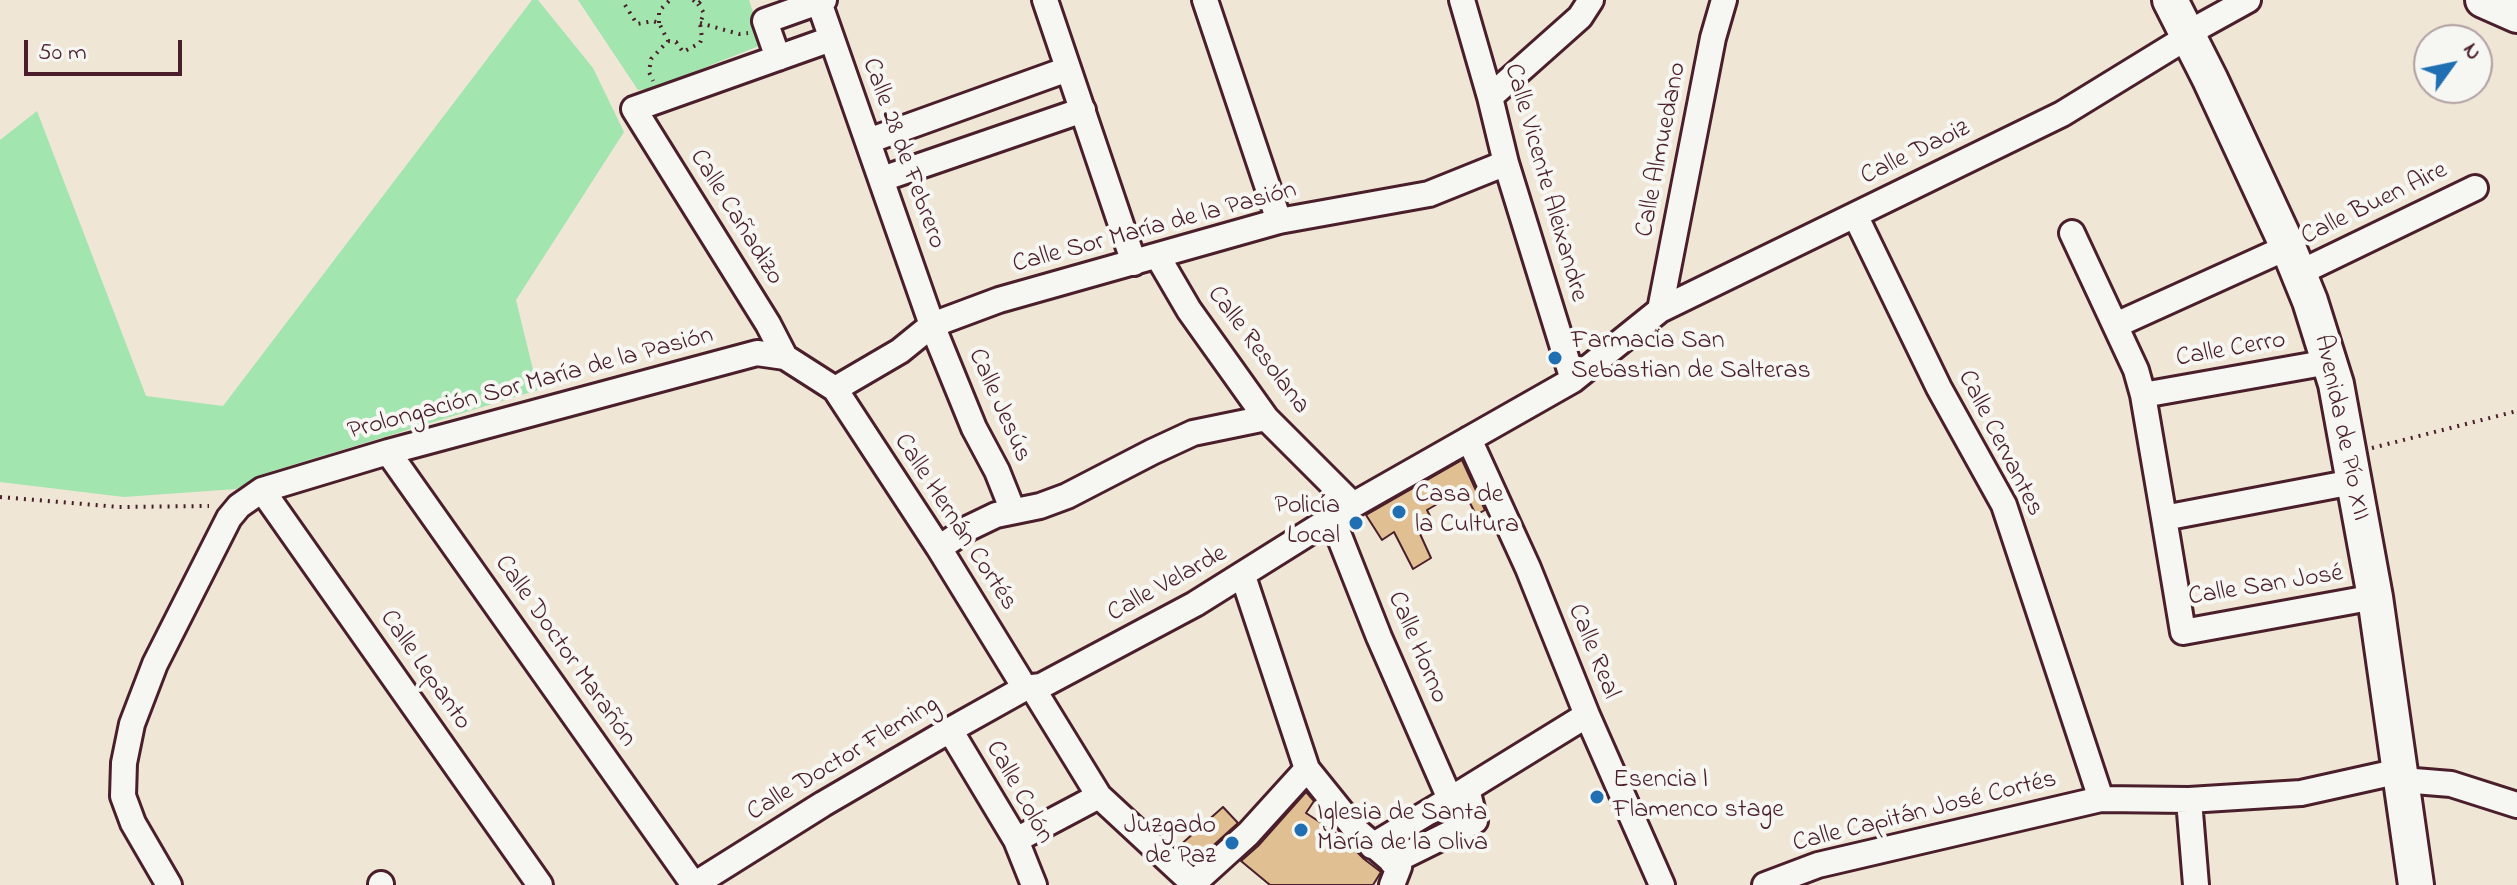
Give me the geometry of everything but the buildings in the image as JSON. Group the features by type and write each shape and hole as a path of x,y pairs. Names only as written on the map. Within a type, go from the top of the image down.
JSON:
{"main road":[{"name":"Avenida de Pío XII","path":"2170,0 2294,260 2336,384 2356,466 2416,885"},
{"path":"2483,0 2517,15"}],"street":[{"path":"1045,0 1134,263"},
{"path":"1205,0 1279,221"},
{"name":"Calle Vicente Aleixandre","path":"1462,0 1506,163 1573,380"},
{"path":"1490,97 1580,17 1591,0"},
{"name":"Calle Almuedano","path":"1660,310 1713,38 1724,0"},
{"name":"Calle Daoiz","path":"1469,439 1573,380 1660,310 2062,114 2248,0"},
{"path":"822,1 765,21 778,58 831,39"},
{"name":"Calle 28 de Febrero","path":"822,1 831,39 932,325"},
{"name":"Calle Cañadizo","path":"778,58 634,109 768,324 785,357"},
{"path":"868,141 1068,69"},
{"path":"882,179 1083,110"},
{"name":"Calle Sor María de la Pasión","path":"835,389 900,351 932,325 999,300 1279,221 1429,194 1506,163"},
{"name":"Calle Buen Aire","path":"2116,325 2294,260 2475,188"},
{"name":"Calle Cervantes","path":"1855,215 1939,388 2004,505 2101,799"},
{"path":"2072,233 2136,370 2164,518 2356,466"},
{"name":"Calle Resolana","path":"1158,257 1189,310 1266,418 1343,512"},
{"name":"Calle Jesús","path":"932,325 974,428 997,471 1013,511"},
{"name":"Prolongación Sor María de la Pasión","path":"239,506 262,490 388,452 757,353 785,357"},
{"path":"785,357 835,389"},
{"name":"Calle Cerro","path":"2143,395 2329,362"},
{"name":"Calle Hernán Cortés","path":"835,389 1099,796 1194,884"},
{"path":"939,548 996,515 1040,506 1067,496 1193,433 1266,418"},
{"name":"Calle Velarde","path":"1029,687 1041,686 1195,604 1343,512 1469,439"},
{"name":"Calle Real","path":"1469,439 1528,568 1587,715 1662,885"},
{"name":"Calle Doctor Marañón","path":"388,452 694,885"},
{"name":"Calle Lepanto","path":"262,490 540,885"},
{"path":"169,885 133,823 123,796 124,763 132,724 155,664 229,518 239,506"},
{"name":"Calle Horno","path":"1343,512 1379,637 1458,794"},
{"name":"Calle San José","path":"2164,518 2183,632 2375,597"},
{"path":"1243,576 1307,769 1392,873 1475,821 1458,794"},
{"name":"Calle Doctor Fleming","path":"694,885 823,804 1029,687"},
{"path":"1372,846 1587,715"},
{"name":"Calle Colón","path":"950,730 1016,840 1034,885"},
{"path":"1194,884 1248,834 1307,769"},
{"name":"Calle Capitán José Cortés","path":"1765,885 1818,865 2101,799 2189,800 2301,793 2401,776 2451,784 2517,805"},
{"path":"1016,840 1099,796"},
{"path":"2189,800 2196,885"}],"path":[{"path":"668,41 659,23 659,11 670,0"},
{"path":"668,41 676,42 683,52 695,47 702,38 700,23 704,13 700,2 693,0"},
{"path":"625,5 637,24 659,23"},
{"path":"700,23 739,34 759,28"},
{"path":"656,86 649,72 651,59 668,41"},
{"path":"2356,466 2517,411"},
{"path":"0,497 119,507 239,506"}],"green space":[{"path":"532,0 538,0 593,68 624,132 516,300 538,390 273,471 236,489 124,497 0,482 0,140 37,111 146,396 223,406"},
{"path":"578,0 749,0 764,44 653,88 638,90"}],"place":[{"name":"Farmacia San Sebastian de Salteras","path":"1555,358"},
{"name":"Casa de la Cultura","path":"1399,512"},
{"name":"Policía Local","path":"1356,523"},
{"name":"Esencia | Flamenco stage","path":"1597,797"},
{"name":"Iglesia de Santa María de la Oliva","path":"1301,830"},
{"name":"Juzgado de Paz","path":"1232,843"}]}
